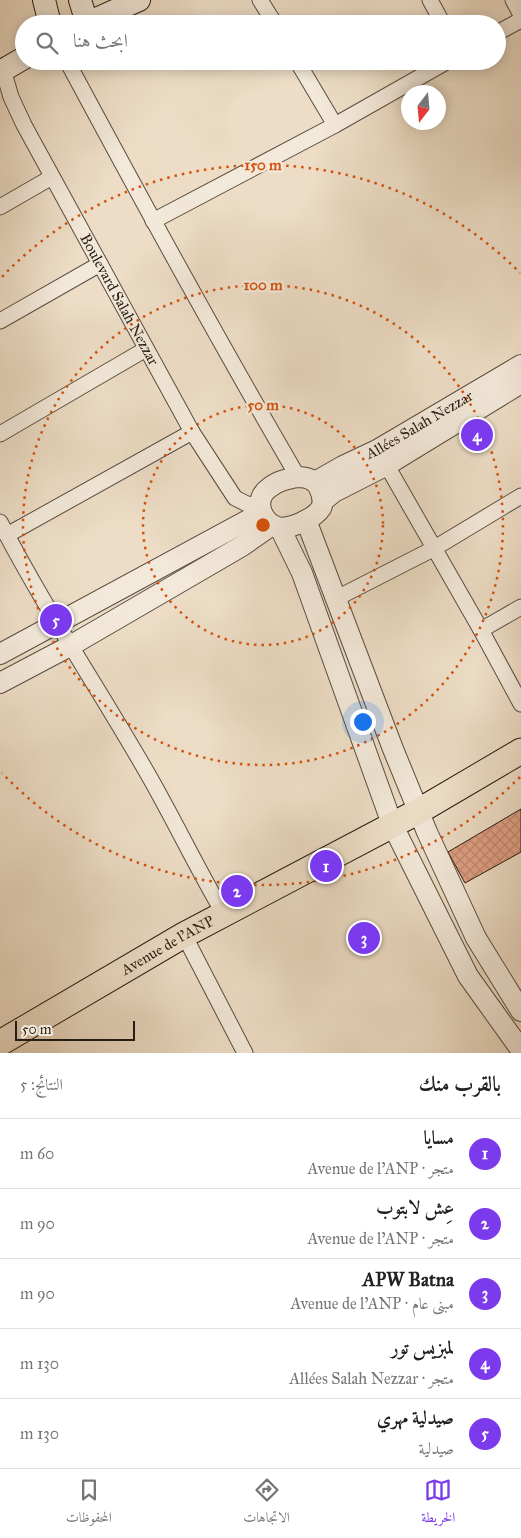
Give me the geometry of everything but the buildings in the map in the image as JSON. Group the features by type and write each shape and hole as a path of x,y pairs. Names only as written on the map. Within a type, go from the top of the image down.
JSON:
{"main road":[{"path":"44,0 48,15"},
{"path":"80,0 84,15"},
{"path":"104,15 139,0"},
{"path":"1,65 15,61"},
{"name":"Avenue de l'ANP","path":"0,1043 184,935 419,811 521,751"}],"street":[{"path":"260,0 269,15"},
{"path":"430,0 438,15"},
{"path":"513,0 521,14"},
{"path":"506,28 521,20"},
{"name":"Boulevard Salah Nezzar","path":"1,65 11,97 24,125 192,432 235,498 268,518"},
{"path":"73,70 153,221 250,396 306,480"},
{"path":"302,70 335,125"},
{"path":"153,221 335,125 432,70"},
{"path":"0,207 52,177"},
{"path":"0,321 100,264"},
{"path":"0,434 146,348"},
{"name":"Allées Salah Nezzar","path":"306,480 343,466 382,457 521,365"},
{"path":"268,518 286,528 306,520 318,511 323,501 382,457 521,384"},
{"path":"192,432 4,528 56,623 143,766 224,914"},
{"path":"382,457 521,704"},
{"path":"323,501 318,486 306,480 282,480 268,488 264,493 268,518 302,573 392,824 468,976 521,1050"},
{"path":"335,598 433,549 521,496"},
{"path":"0,654 56,623 268,518"},
{"path":"0,683 70,646 242,546 268,518"},
{"path":"306,520 419,811 476,938 521,1011"},
{"path":"481,630 521,607"},
{"path":"349,700 372,694"},
{"path":"184,935 245,1053"}],"place":[{"name":"لمبزيس تور","path":"477,435"},
{"name":"صيدلية مهري","path":"56,620"},
{"name":"مسايا","path":"326,866"},
{"name":"عِش لابتوب","path":"237,891"},
{"name":"APW Batna","path":"364,938"}]}
